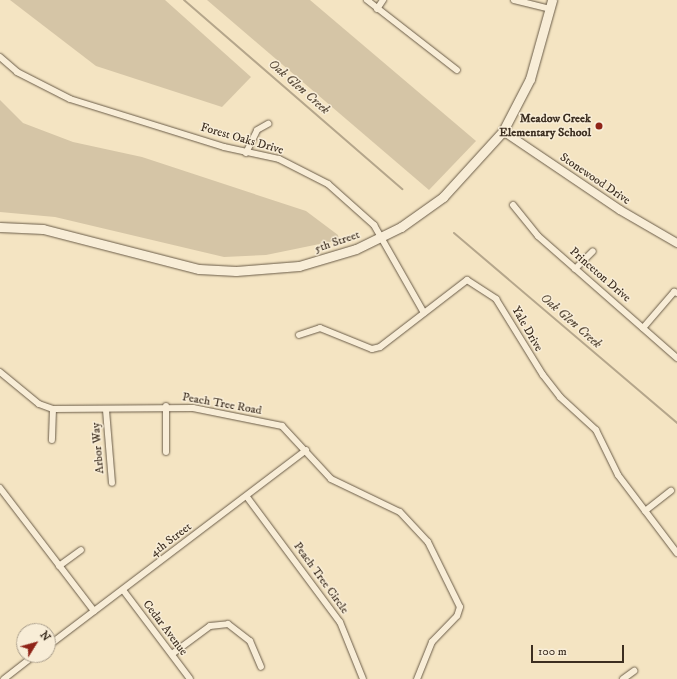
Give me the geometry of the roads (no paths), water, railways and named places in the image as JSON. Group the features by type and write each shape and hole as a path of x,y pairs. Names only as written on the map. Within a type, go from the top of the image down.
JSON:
{"main road":[{"name":"5th Street","path":"0,227 43,229 199,269 236,271 299,266 382,237 442,197 504,131 530,79 551,5"}],"street":[{"path":"367,0 457,70"},
{"path":"377,9 383,0"},
{"path":"514,0 551,5"},
{"name":"Forest Oaks Drive","path":"0,57 18,72 70,99 246,153 279,159 328,184 368,217 382,237 424,313"},
{"path":"246,153 257,130 268,124"},
{"name":"Stonewood Drive","path":"504,131 627,214 677,242"},
{"name":"Princeton Drive","path":"512,205 525,224 677,358"},
{"path":"575,269 593,251"},
{"name":"Yale Drive","path":"299,335 320,328 372,349 380,347 467,280 496,299 543,375 560,397 596,430 618,475 677,554"},
{"path":"643,328 674,292 677,293"},
{"name":"Peach Tree Road","path":"0,372 39,404 53,409 106,410 166,406 193,408 282,426 306,450"},
{"path":"166,406 166,452"},
{"path":"52,440 53,409"},
{"name":"Arbor Way","path":"106,410 112,483"},
{"path":"306,450 330,479 381,500 412,522 456,595 460,612 432,642 417,679"},
{"name":"4th Street","path":"56,640 247,497 306,450"},
{"path":"0,488 94,611"},
{"path":"645,511 671,491"},
{"name":"Peach Tree Circle","path":"247,497 340,622 363,679"},
{"path":"59,566 81,550"},
{"name":"Cedar Avenue","path":"123,590 190,679"},
{"path":"172,654 210,626 228,624 250,641 261,667"},
{"path":"4,679 25,663"},
{"path":"623,679 634,671"}],"waterway":[{"name":"Oak Glen Creek","path":"184,0 402,189"},
{"name":"Oak Glen Creek","path":"454,233 677,423"}],"place":[{"name":"Meadow Creek Elementary School","path":"599,126"}]}
